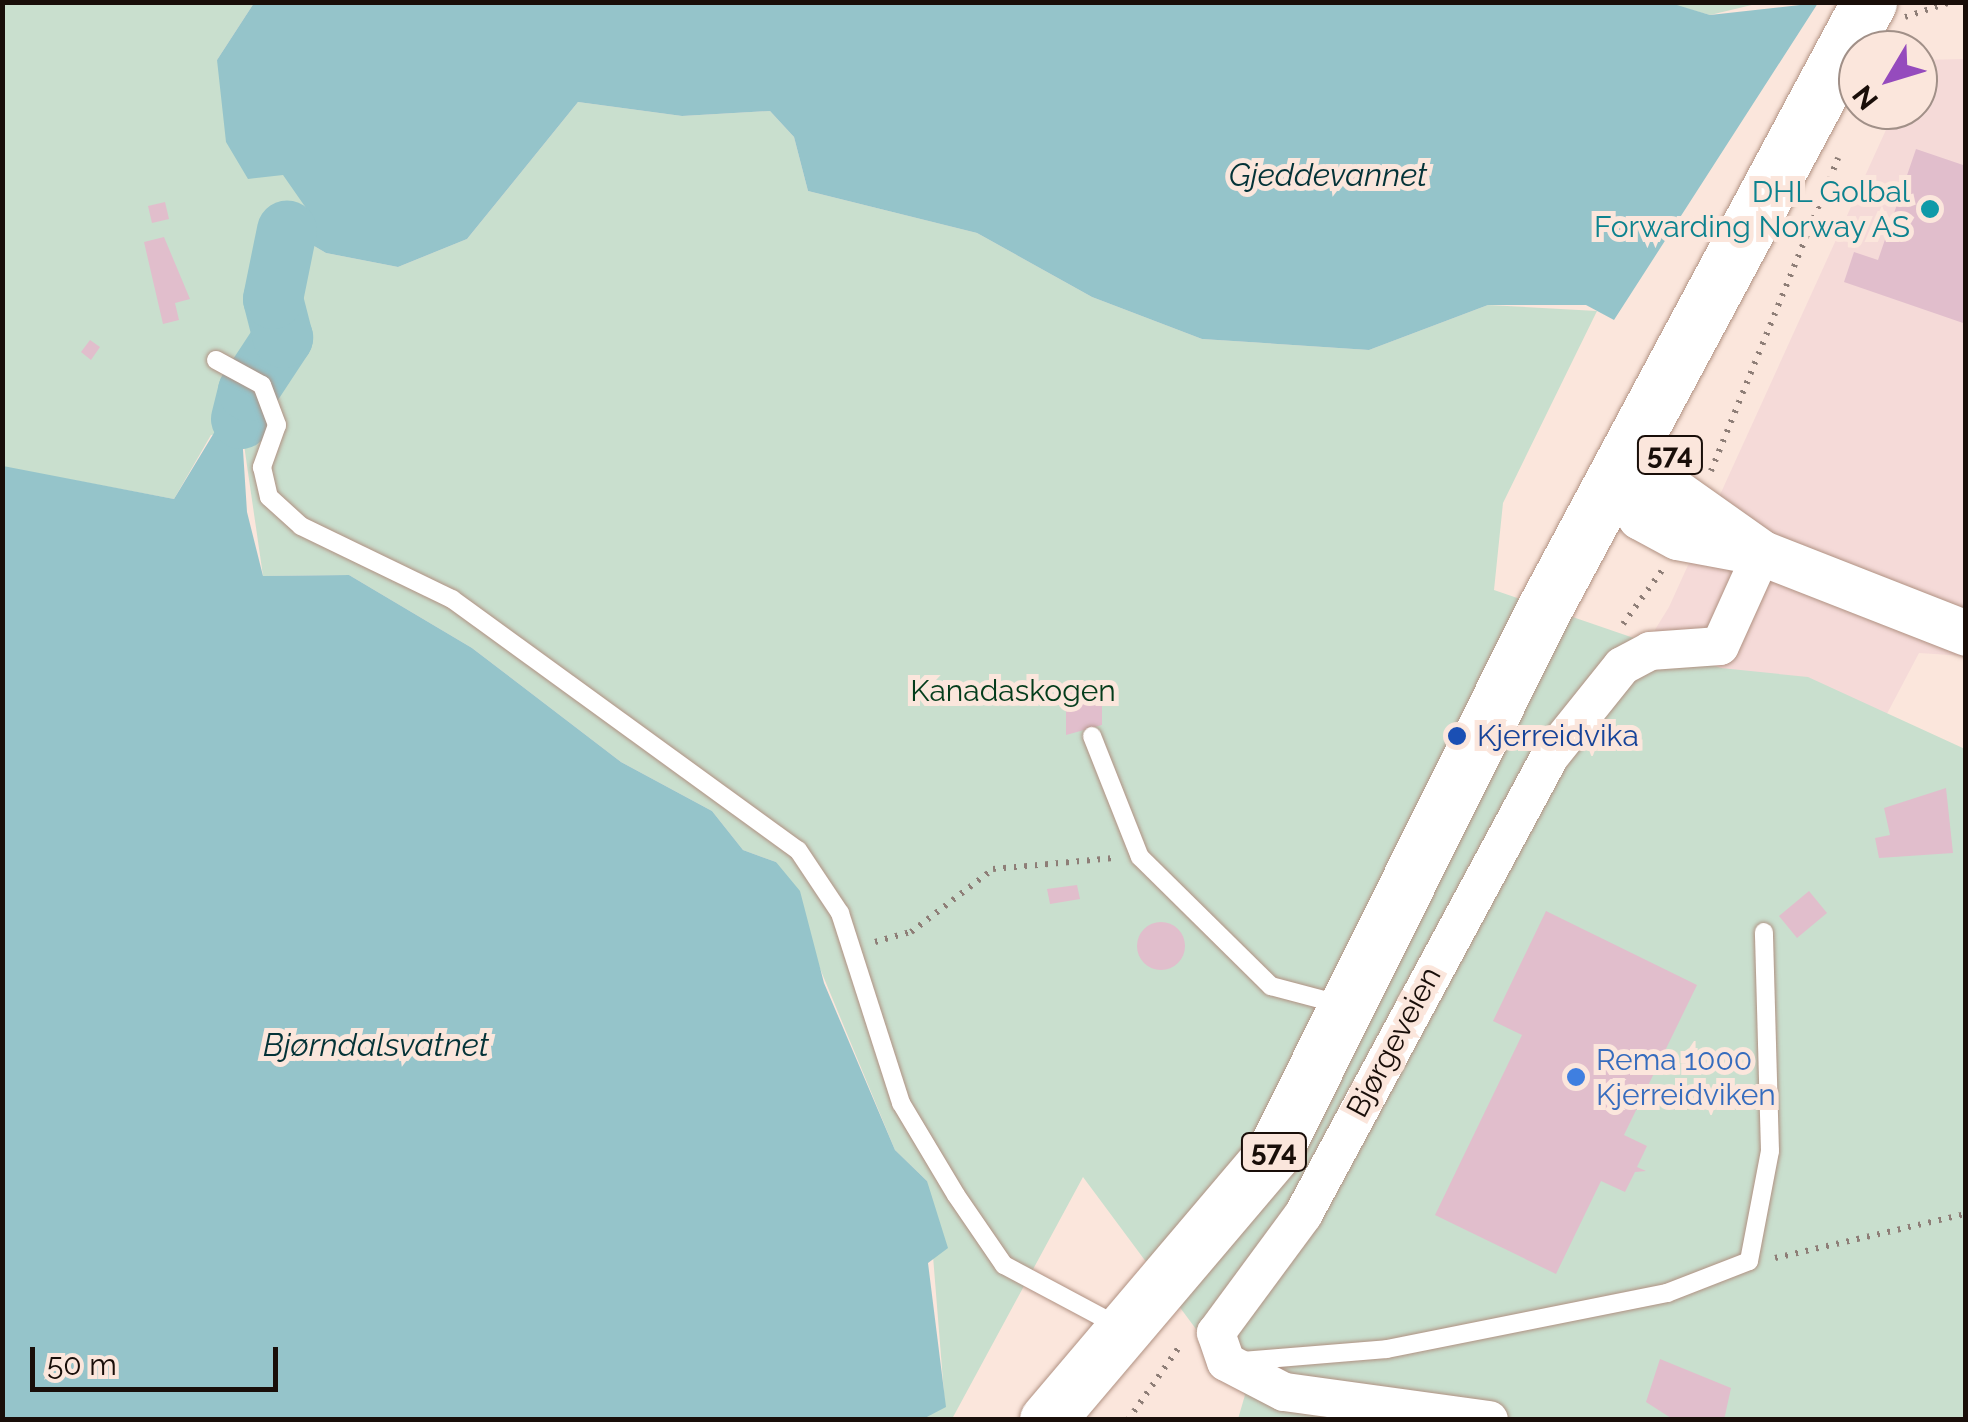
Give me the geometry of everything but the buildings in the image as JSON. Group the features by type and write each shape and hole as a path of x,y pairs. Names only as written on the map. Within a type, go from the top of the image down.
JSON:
{"main road":[{"name":"Bjørgeveien","path":"1048,1420 1128,1330 1274,1152 1434,841 1656,490 1802,115 1871,19"}],"street":[{"path":"1656,490 1677,536 1762,553 1966,634"},
{"name":"Bjørgeveien","path":"1226,1362 1216,1333 1229,1305 1304,1216 1532,783 1622,666 1650,652 1720,646 1762,553"},
{"path":"1226,1362 1284,1392 1489,1420"}],"lane":[{"path":"216,360 256,378 277,425 262,467 269,497 300,526 452,599 798,850 852,948 901,1103 1004,1265 1128,1330"},
{"path":"1092,736 1140,857 1271,986 1350,1006"},
{"path":"1226,1362 1388,1349 1667,1293 1748,1261 1770,1151 1764,932"}],"path":[{"path":"1871,19 1952,2"},
{"path":"1656,490 1804,258 1841,149"},
{"path":"852,948 911,932 994,869 1140,857"},
{"path":"1748,1261 1827,1252 1966,1214"},
{"path":"1128,1420 1173,1359"}],"shaded area":[{"path":"1965,59 1965,656 1919,653 1575,1306 1495,889 1669,607 1886,130 1938,130 1938,60"}],"green space":[{"name":"Kanadaskogen","path":"3,3 254,3 217,60 306,208 287,230 326,253 398,267 467,239 578,102 682,116 770,111 794,137 808,191 977,233 1092,297 1202,339 1369,350 1488,305 1597,311 1503,503 1494,590 1721,668 1808,677 1965,749 1965,1419 1238,1419 1245,1395 1083,1177 952,1419 921,1419 945,1406 927,1181 895,1150 776,862 743,850 712,811 621,762 472,648 349,575 263,576 242,431 211,435 174,499 3,467"},
{"path":"1667,3 1760,3 1710,15"}],"water":[{"name":"Gjeddevannet","path":"1667,2 1710,15 1818,3 1614,320 1586,305 1488,305 1369,350 1202,339 1092,297 977,233 808,191 794,137 770,111 682,116 578,102 467,239 398,267 326,253 287,230 306,208 283,175 248,179 226,142 217,60 254,3"},
{"name":"Bjørndalsvatnet","path":"223,418 241,419 247,512 263,576 349,575 472,648 621,762 712,811 743,850 776,862 800,891 824,983 895,1150 927,1181 948,1248 928,1263 946,1407 921,1420 3,1419 3,466 174,499"}],"waterway":[{"path":"241,419 248,391 283,338 273,299 287,230"}],"place":[{"name":"DHL Golbal Forwarding Norway AS","path":"1930,209"},
{"name":"Kjerreidvika","path":"1457,736"},
{"name":"Rema 1000 Kjerreidviken","path":"1576,1077"}]}
